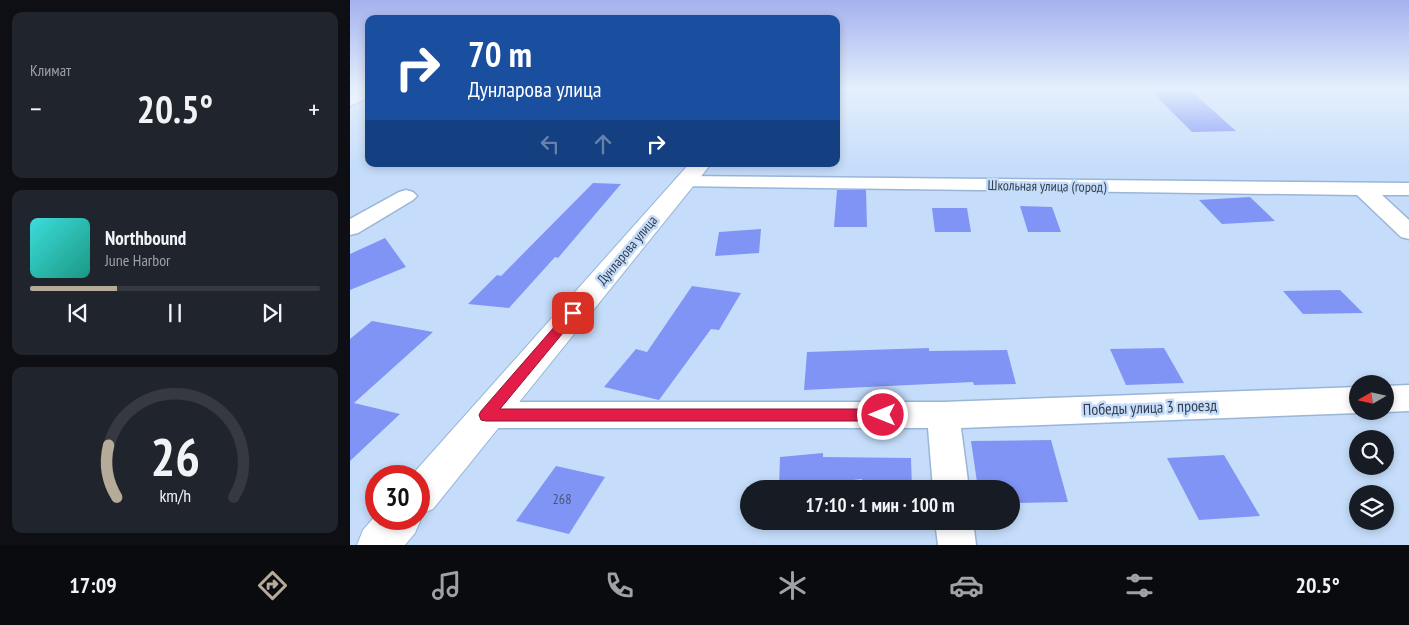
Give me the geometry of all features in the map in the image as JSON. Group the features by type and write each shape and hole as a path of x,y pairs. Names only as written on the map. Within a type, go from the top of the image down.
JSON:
{"main road":[{"name":"Дунларова улица","path":"430,483 692,173"},
{"path":"378,545 391,530"}],"street":[{"name":"Школьная улица (город)","path":"692,173 1364,190 1409,189"},
{"path":"1364,190 1409,232"},
{"path":"350,228 406,196"},
{"path":"1394,399 1409,398"},
{"name":"Победы улица 3 проезд","path":"486,415 943,415 1349,400"},
{"path":"943,415 950,480"},
{"path":"955,530 957,545"}],"building":[{"path":"1174,114 1217,114 1236,131 1192,132"},
{"path":"593,183 621,184 558,258 555,257 509,308 468,304 497,275 501,276"},
{"path":"837,190 866,190 867,227 834,227"},
{"path":"1250,197 1275,221 1222,224 1199,200"},
{"path":"1020,206 1052,207 1061,232 1028,232"},
{"path":"932,208 967,208 971,232 935,232"},
{"path":"761,229 759,253 715,256 719,232"},
{"path":"385,238 406,267 350,290 350,254"},
{"path":"692,286 741,293 719,330 711,329 659,400 604,387 636,349 647,352"},
{"path":"1340,290 1363,313 1303,314 1283,291"},
{"path":"372,321 433,332 354,403 400,414 350,461 350,339"},
{"path":"929,348 929,351 1007,350 1016,384 974,385 973,382 804,390 807,352"},
{"path":"1164,348 1184,383 1126,385 1110,349"},
{"path":"1051,440 1068,502 1020,503 1020,480 977,480 971,441"},
{"path":"823,453 823,457 911,458 912,480 779,480 780,457"},
{"path":"1224,455 1260,516 1199,520 1167,458"},
{"path":"556,466 605,477 569,534 516,521"}],"route":[{"path":"573,313 486,415 883,415"}]}
